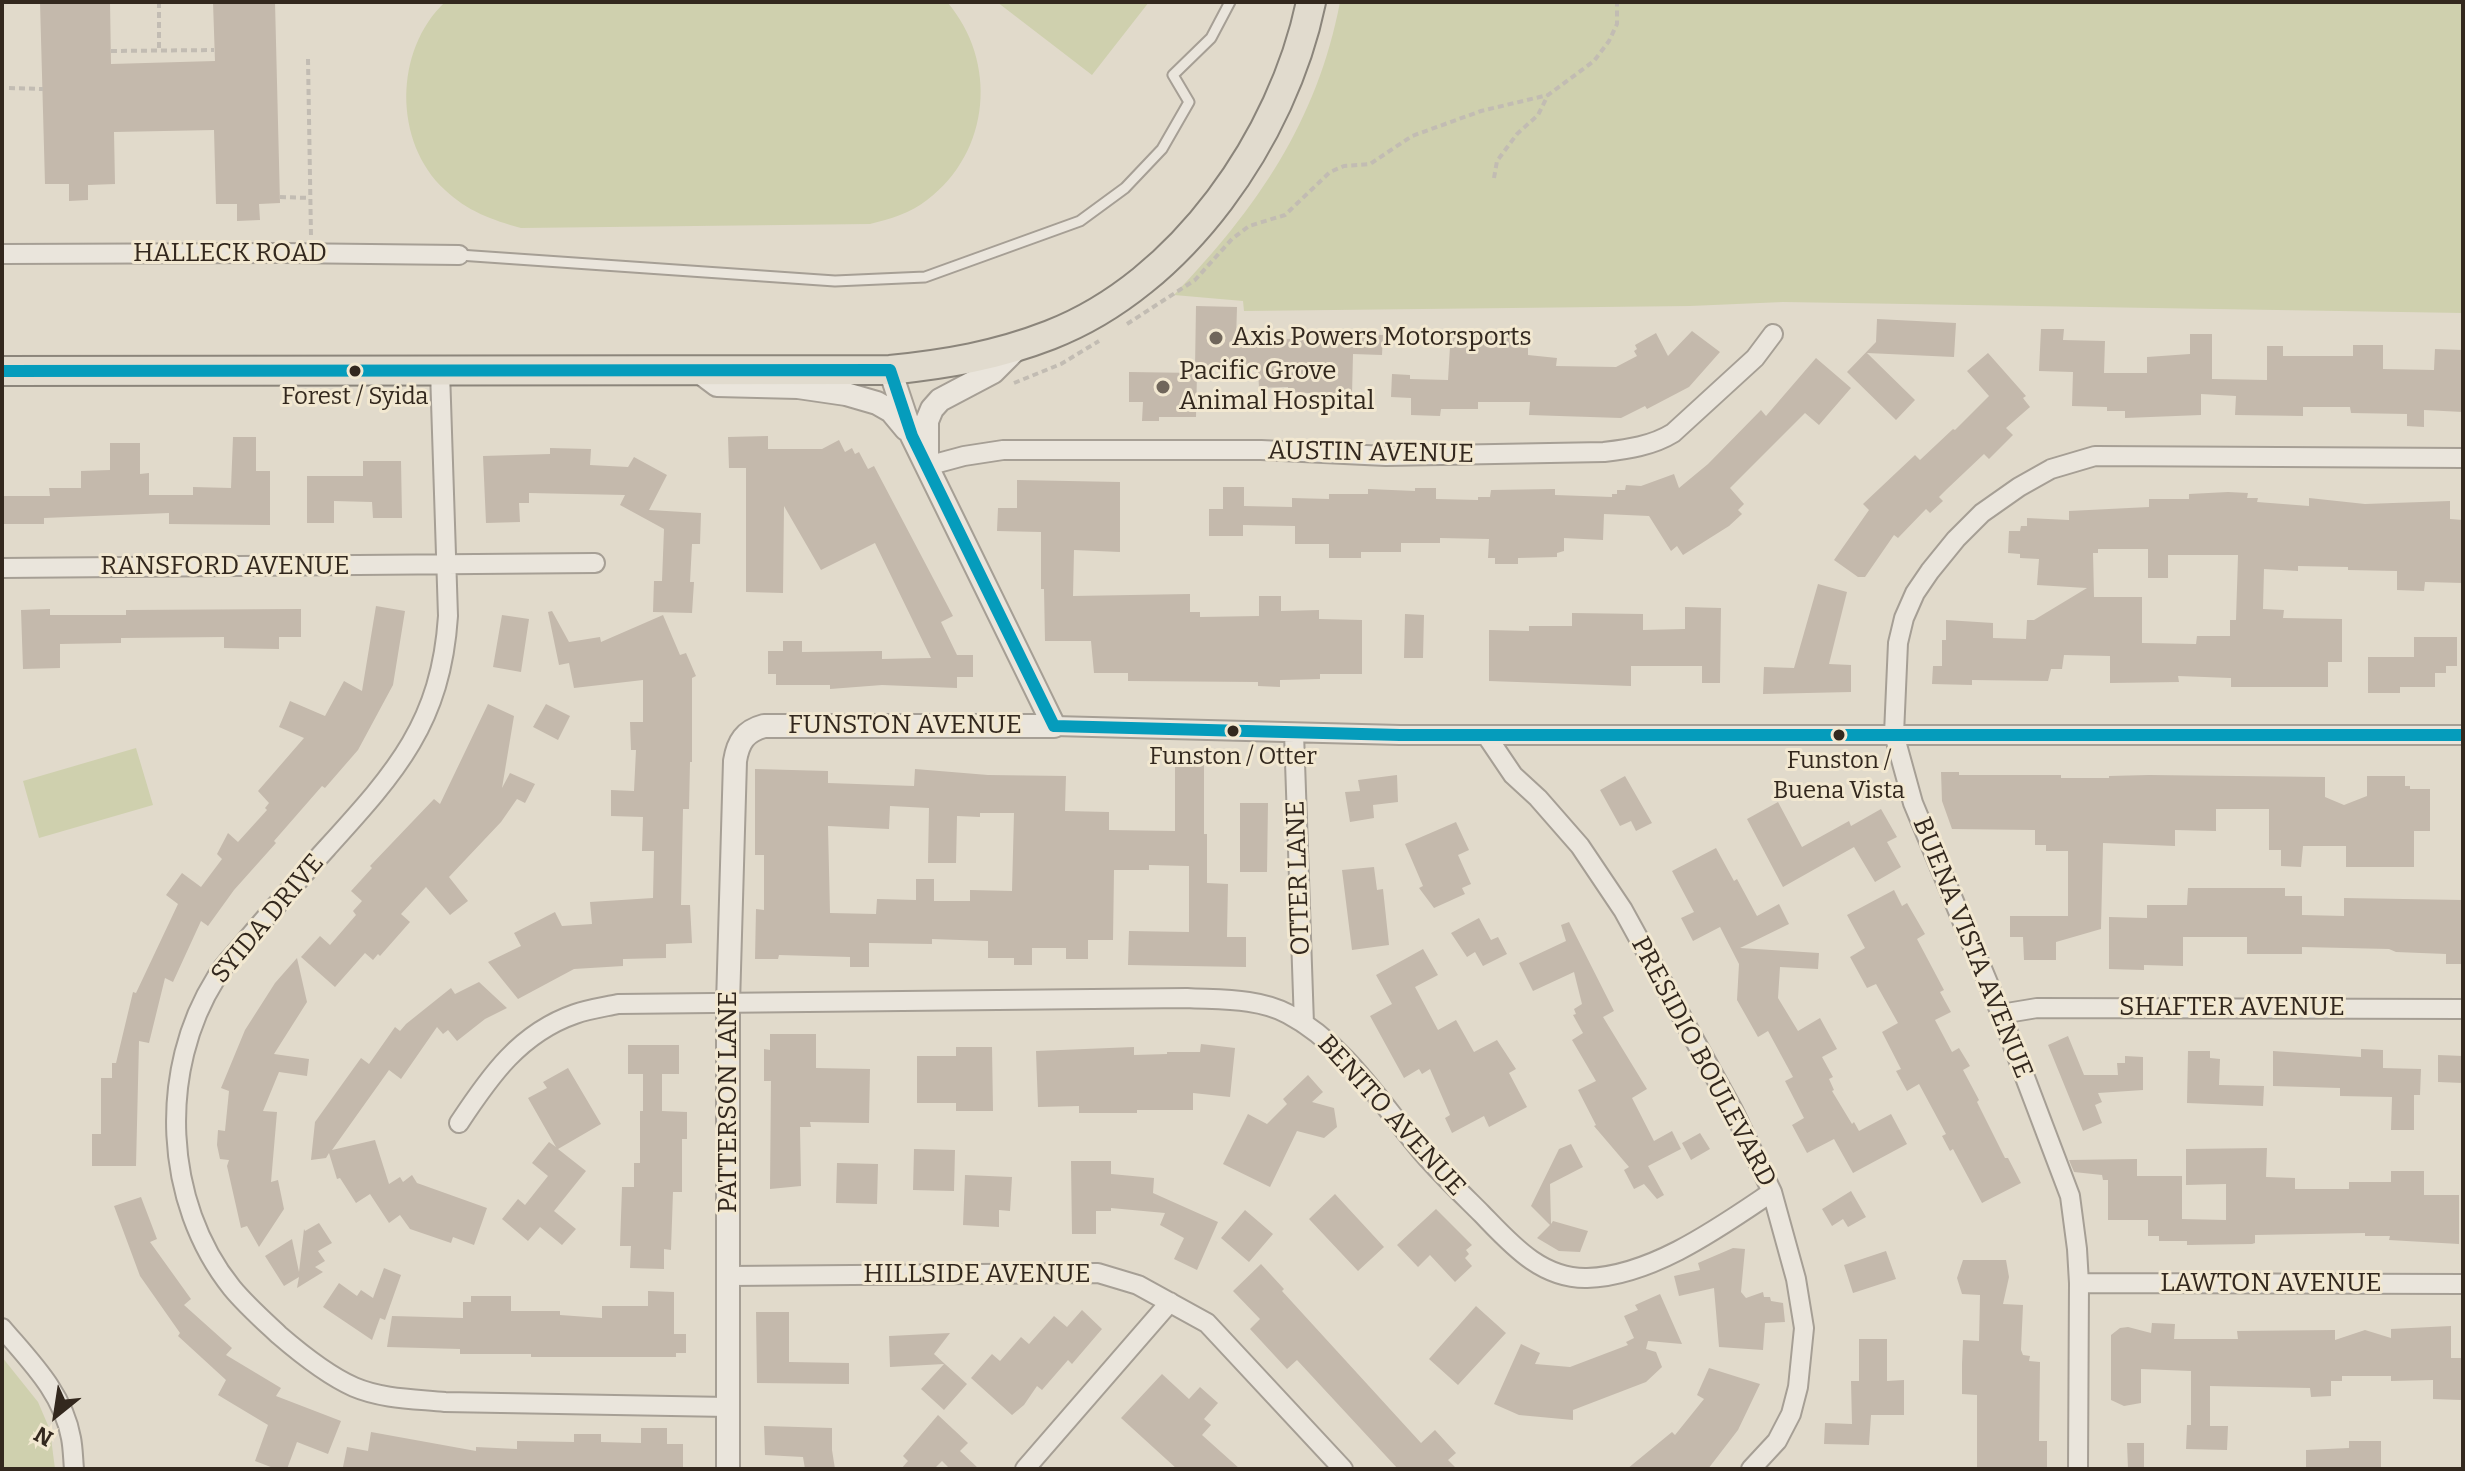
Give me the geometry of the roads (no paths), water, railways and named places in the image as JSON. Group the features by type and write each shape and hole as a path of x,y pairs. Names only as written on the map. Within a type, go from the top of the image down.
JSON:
{"main road":[{"path":"2,371 890,370 961,362 1052,334 1122,297 1176,250 1215,205 1275,111 1295,60 1311,2"}],"street":[{"name":"HALLECK ROAD","path":"2,254 459,255"},
{"name":"AUSTIN AVENUE","path":"927,466 1003,450 1261,450 1386,456 1604,452 1660,441 1673,433 1755,358 1773,334"},
{"path":"927,466 927,421 932,409 940,400 993,372 1020,345"},
{"path":"697,370 717,385 798,387 846,394 877,403 891,411 912,436"},
{"path":"890,370 912,436 1054,726"},
{"name":"SYIDA DRIVE","path":"440,371 448,566 446,652 438,685 426,718 406,755 383,786 217,976 188,1039 178,1090 177,1156 195,1225 212,1259 232,1288 261,1318 303,1355 355,1387 398,1398 445,1402 728,1407"},
{"name":"BUENA VISTA AVENUE","path":"2078,1469 2079,1283 2070,1196 2001,1014 1913,803 1894,734 1898,643 1904,618 1915,593 1956,539 1982,513 2051,469 2095,456 2463,458"},
{"name":"RANSFORD AVENUE","path":"2,568 595,563"},
{"name":"FUNSTON AVENUE","path":"743,737 748,731 764,726 1054,726 1486,735 2463,735"},
{"name":"OTTER LANE","path":"1294,733 1304,1024"},
{"name":"PRESIDIO BOULEVARD","path":"1486,735 1513,775 1580,846 1623,910 1733,1110 1772,1192 1796,1279 1804,1328 1798,1387 1791,1414 1777,1441 1751,1469"},
{"name":"PATTERSON LANE","path":"728,1469 728,1004 735,761 743,737"},
{"name":"BENITO AVENUE","path":"459,1123 491,1074 511,1052 541,1029 575,1014 618,1004 1187,998 1266,1005 1304,1024 1344,1059 1425,1155 1522,1255 1564,1275 1585,1278 1603,1276 1659,1259 1712,1232 1772,1192"},
{"name":"SHAFTER AVENUE","path":"2001,1014 2037,1008 2463,1009"},
{"name":"HILLSIDE AVENUE","path":"729,1276 1098,1273 1138,1285 1207,1323 1343,1469"},
{"name":"LAWTON AVENUE","path":"2079,1283 2463,1284"},
{"path":"1025,1469 1170,1302"},
{"path":"2,1328 54,1392 65,1413 72,1439 74,1469"}],"lane":[{"path":"459,255 835,281 925,277 1080,221 1125,188 1162,149 1189,102 1173,75 1211,38 1230,2"}],"place":[{"name":"Axis Powers Motorsports","path":"1216,338"},
{"name":"Forest / Syida","path":"355,371"},
{"name":"Pacific Grove Animal Hospital","path":"1163,387"},
{"name":"Funston / Otter","path":"1233,731"},
{"name":"Funston / Buena Vista","path":"1839,735"}]}
